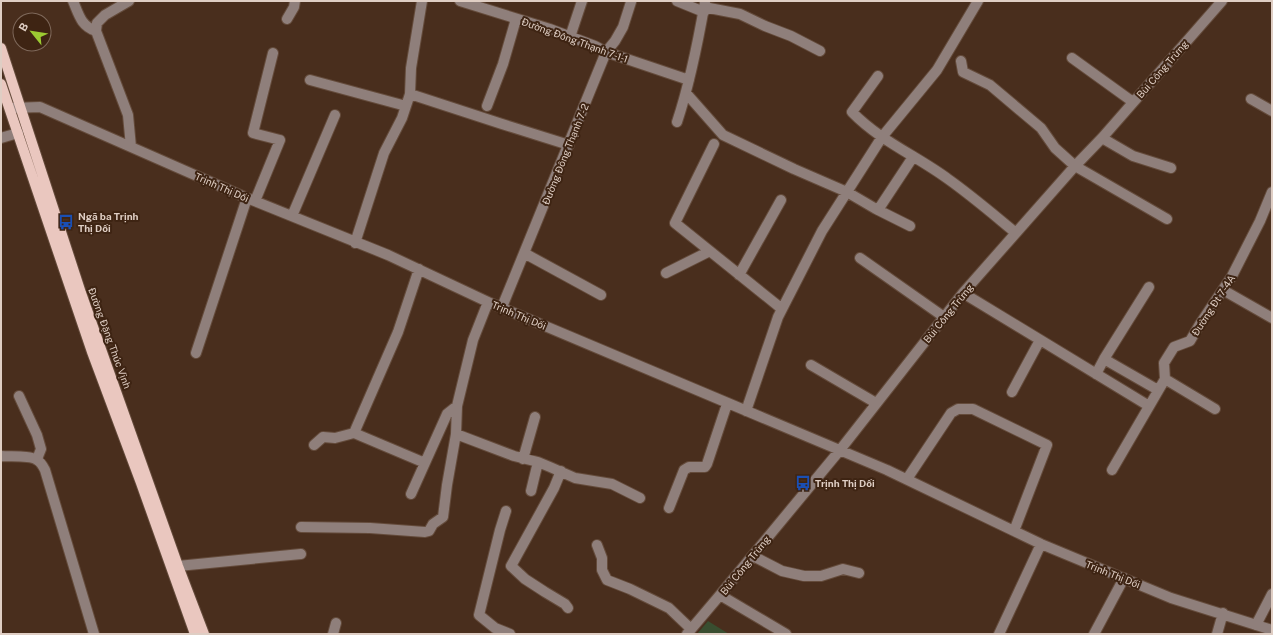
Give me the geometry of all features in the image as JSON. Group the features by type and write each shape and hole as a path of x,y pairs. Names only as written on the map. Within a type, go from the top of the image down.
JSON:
{"main road":[{"name":"Đường Đặng Thúc Vịnh","path":"1,48 81,293 178,566 204,634"},
{"name":"Đường Đặng Thúc Vịnh","path":"1,84 92,352 195,634"}],"street":[{"path":"73,1 83,24 89,29 96,31"},
{"path":"129,1 105,15 97,23 96,31 128,115 131,147"},
{"path":"287,19 294,7 295,1"},
{"path":"356,243 384,153 402,118 410,94 411,68 422,1"},
{"name":"Đường Đông Thạnh 7-1-1","path":"460,1 570,37 595,46 606,52 689,80"},
{"path":"570,37 582,1"},
{"path":"677,1 740,14 765,26 792,36 820,51"},
{"path":"746,410 778,317 822,231 882,137 937,70 978,1"},
{"name":"Bùi Công Trừng","path":"689,632 840,450 963,293 1222,1"},
{"name":"Đường Đông Thạnh 7-2","path":"502,308 606,52 615,41 623,27 631,2"},
{"path":"677,122 695,57 705,7"},
{"path":"486,106 503,64 516,19"},
{"path":"196,353 251,200 280,140 253,133 273,53"},
{"path":"1072,58 1133,102"},
{"path":"961,61 963,72 990,85 1041,128 1055,148 1075,166 1167,219"},
{"path":"878,76 852,112 859,120 882,137 948,179 1016,233"},
{"path":"310,80 406,106"},
{"path":"686,93 724,135 794,169 847,192 910,226"},
{"path":"410,94 569,145"},
{"path":"1250,99 1272,111"},
{"name":"Trịnh Thị Dối","path":"10,108 40,107 251,200 388,255 488,302 907,479 1041,544 1171,598 1223,613 1272,630"},
{"path":"292,216 335,115"},
{"path":"1,138 18,133"},
{"path":"1102,138 1133,156 1171,168"},
{"path":"714,144 675,223 782,309"},
{"path":"878,210 913,157"},
{"name":"Đường Đt 7-4A","path":"1165,380 1164,363 1174,347 1190,341 1232,276 1260,221 1272,192"},
{"path":"739,275 781,200"},
{"path":"666,273 710,251"},
{"path":"524,253 601,295"},
{"path":"860,258 944,317"},
{"path":"354,433 398,332 419,270"},
{"path":"1096,374 1149,287"},
{"path":"1223,290 1272,318"},
{"path":"963,293 1149,406"},
{"path":"301,527 370,528 425,532 443,517 456,434 457,406 473,340 488,302"},
{"path":"1012,392 1040,340"},
{"path":"1104,359 1158,390"},
{"path":"812,365 876,403"},
{"path":"1112,470 1165,380 1215,409"},
{"path":"19,396 37,435 41,449 37,459"},
{"path":"669,508 684,470 688,467 705,467 707,464 727,404"},
{"path":"411,494 447,414 457,406"},
{"path":"907,479 951,413 958,409 973,409 1047,445 1014,531"},
{"path":"523,459 535,417"},
{"path":"314,445 323,437 336,438 354,433 425,463"},
{"path":"456,434 523,459 538,462 575,478 612,484 640,498"},
{"path":"1,456 37,459 42,464 94,634"},
{"path":"531,491 538,462"},
{"path":"561,471 554,488 511,566 525,580 565,604 568,608"},
{"path":"506,511 479,615 495,628 510,634"},
{"path":"999,634 1041,544"},
{"path":"597,545 602,558 602,570 607,580 630,589 669,608 689,632"},
{"path":"178,566 301,554"},
{"path":"753,556 782,571 804,576 821,576 843,569 859,573"},
{"path":"1094,634 1124,578"},
{"path":"1256,625 1272,594"},
{"path":"720,595 786,634"},
{"path":"1217,634 1223,613"},
{"path":"333,634 336,623"}],"green space":[{"path":"708,621 729,634 697,634"}],"place":[{"name":"Ngã ba Trịnh Thị Dối","path":"66,222"},
{"name":"Trịnh Thị Dối","path":"803,483"}]}
